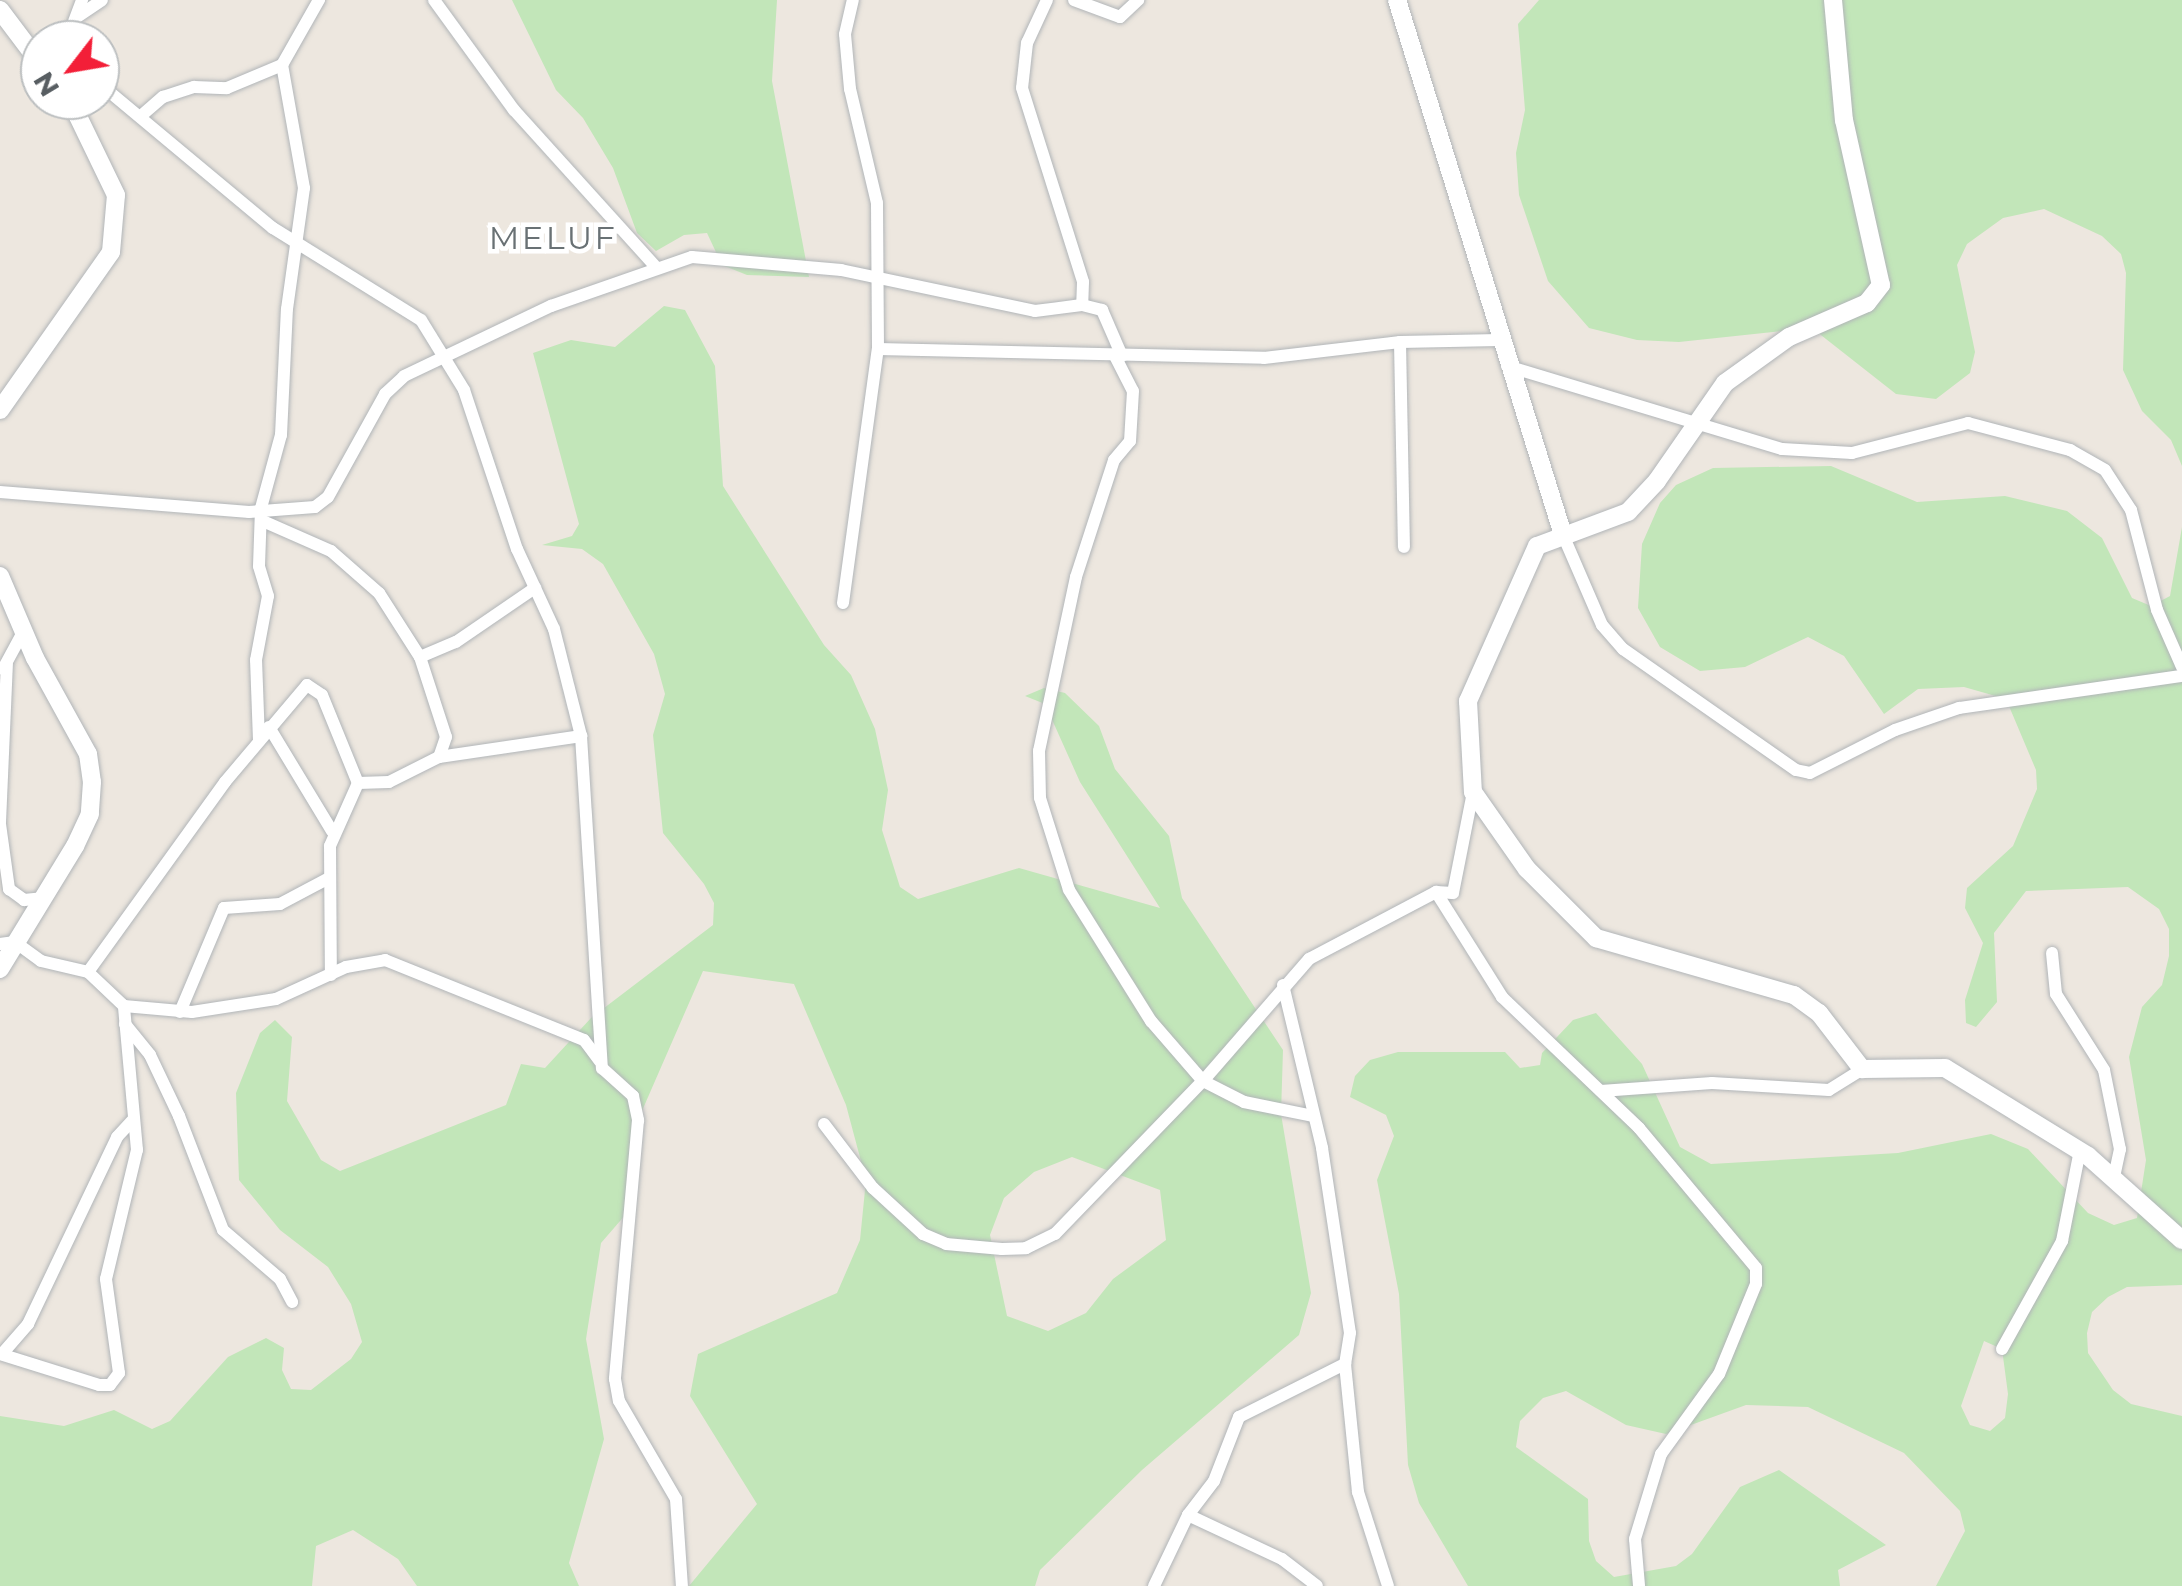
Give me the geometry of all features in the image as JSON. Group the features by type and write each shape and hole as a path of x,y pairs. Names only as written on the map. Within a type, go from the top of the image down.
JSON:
{"street":[{"path":"76,20 82,0"},
{"path":"77,17 102,0"},
{"path":"142,115 163,98 194,88 227,88 282,66 319,0"},
{"path":"434,0 514,110 656,268"},
{"path":"843,603 878,348 877,204 848,71 845,34 853,0"},
{"path":"1048,0 1027,43 1022,88 1082,282 1082,305"},
{"path":"1074,0 1120,17 1138,0"},
{"path":"1397,0 1507,366 1563,535 1602,625 1624,650 1796,770 1823,768 1895,730 1959,708 2182,676"},
{"path":"824,1124 873,1188 923,1234 946,1244 1026,1248 1070,1221 1203,1082 1283,985 1332,943 1436,892 1452,893 1473,792 1464,724 1478,666 1537,546 1616,519 1641,502 1724,382 1756,357 1867,303 1881,286 1844,120 1833,0"},
{"path":"0,10 20,38"},
{"path":"258,740 253,720 268,596 258,566 263,515 281,436 296,242 302,230 304,168 282,66"},
{"path":"120,99 296,242 421,320 464,390 570,680 581,736 602,1068"},
{"path":"0,410 112,252 118,213 109,170 81,120"},
{"path":"0,492 263,515 315,507 328,497 385,394 443,354 656,268 710,258 877,278 1035,311 1082,305 1102,310 1133,391 1130,441 1114,460 1076,577 1064,658 1039,751 1040,798 1087,924 1151,1022 1203,1082 1244,1102 1313,1116"},
{"path":"878,348 1264,358 1400,342 1499,340"},
{"path":"1400,342 1404,547"},
{"path":"1507,366 1738,441 1821,455 1968,424 2020,433 2096,462 2136,520 2156,610 2182,667"},
{"path":"263,515 331,551 363,575 420,657 446,737 440,758"},
{"path":"0,576 23,632 88,754 92,782 90,814 42,898 8,943 0,969"},
{"path":"420,657 456,642 535,588"},
{"path":"23,632 4,669 0,823 9,889 24,900 42,898"},
{"path":"88,972 298,690 315,688 358,783"},
{"path":"268,727 332,831"},
{"path":"358,783 389,782 440,758 581,736"},
{"path":"332,974 332,831 358,783"},
{"path":"1473,792 1528,869 1582,928 1614,946 1808,1002 1862,1068"},
{"path":"180,1012 224,908 280,904 329,878"},
{"path":"1436,892 1502,997 1536,1035 1601,1091 1757,1276 1718,1374 1661,1454 1635,1538 1638,1586"},
{"path":"8,943 41,960 88,972 124,1006 180,1012 276,999 332,974 385,960 596,1048 602,1068 632,1096 638,1120 614,1379 619,1401 676,1499 682,1586"},
{"path":"2052,952 2056,994 2104,1070 2120,1148 2114,1178"},
{"path":"1283,985 1313,1116 1350,1333 1345,1364 1365,1526 1388,1586"},
{"path":"124,1006 132,1121 138,1150 106,1279 118,1352 115,1381 90,1384 1,1354 28,1324 117,1137 132,1121"},
{"path":"126,1024 150,1055 179,1116 223,1230 280,1279 292,1302"},
{"path":"1601,1091 1712,1084 1829,1090 1862,1068 1945,1068 2080,1150 2182,1240"},
{"path":"2002,1349 2062,1241 2080,1150"},
{"path":"1154,1586 1188,1516 1214,1481 1239,1417 1345,1364"},
{"path":"1188,1516 1282,1559 1300,1582 1317,1586"}],"green space":[{"path":"512,0 777,0 772,81 809,277 747,275 722,265 707,233 684,235 656,251 637,233 613,168 583,118 556,90"},
{"path":"1539,0 2182,0 2182,466 2171,440 2142,411 2123,370 2126,273 2121,254 2102,236 2044,209 2003,218 1967,244 1957,265 1975,352 1970,373 1936,399 1896,394 1812,328 1679,342 1637,340 1589,328 1548,281 1519,195 1516,153 1525,110 1518,24"},
{"path":"664,306 685,310 715,366 723,486 824,645 851,675 875,729 888,790 882,830 900,887 918,899 1019,868 1160,908 1080,782 1045,704 1025,696 1044,688 1065,693 1099,726 1115,769 1169,836 1182,898 1283,1050 1281,1114 1311,1293 1299,1335 1142,1470 1040,1570 1035,1586 689,1586 757,1504 690,1396 698,1354 837,1293 860,1240 866,1180 846,1105 794,984 703,971 638,1120 627,1213 601,1243 586,1339 604,1439 569,1563 579,1586 417,1586 398,1559 353,1530 316,1546 312,1586 0,1586 0,1416 64,1426 114,1410 152,1429 170,1421 228,1357 266,1338 284,1348 282,1370 291,1389 311,1390 351,1359 362,1342 351,1304 328,1267 280,1230 239,1180 236,1093 260,1033 275,1020 292,1037 287,1101 321,1160 340,1171 506,1105 521,1064 545,1068 591,1018 713,925 714,903 704,884 663,833 653,735 665,694 654,654 603,564 582,549 542,545 572,536 579,524 533,353 571,340 615,347","holes":["1072,1157 1160,1190 1166,1240 1113,1279 1086,1313 1048,1331 1007,1316 990,1235 1004,1198 1034,1172"]},
{"path":"1831,466 1917,502 2005,496 2067,511 2102,538 2132,598 2151,606 2170,596 2182,527 2182,1285 2127,1287 2092,1312 2087,1333 2088,1353 2113,1390 2131,1404 2182,1416 2182,1586 1936,1586 1965,1531 1960,1511 1904,1453 1808,1407 1746,1405 1666,1434 1626,1425 1566,1391 1543,1398 1520,1421 1516,1447 1588,1499 1589,1541 1596,1561 1614,1577 1676,1566 1692,1554 1740,1487 1779,1470 1886,1545 1838,1570 1840,1586 1468,1586 1419,1503 1408,1465 1399,1294 1377,1180 1394,1136 1386,1115 1350,1097 1355,1076 1370,1060 1398,1052 1505,1052 1520,1068 1540,1065 1542,1053 1573,1020 1596,1013 1642,1064 1680,1147 1711,1164 1898,1153 1991,1134 2028,1149 2088,1213 2114,1225 2137,1218 2146,1160 2129,1057 2142,1007 2162,985 2169,956 2169,929 2159,909 2128,887 2026,891 1994,933 1997,1002 1976,1027 1966,1023 1965,1000 1983,943 1965,908 1967,888 2013,846 2037,789 2036,770 2006,699 1964,687 1918,689 1884,714 1844,656 1808,637 1745,667 1700,671 1660,647 1638,608 1642,544 1660,503 1676,485 1713,468","holes":["1984,1341 2002,1349 2008,1394 2005,1418 1990,1431 1970,1425 1961,1406"]}],"district":[{"name":"MELUF","path":"553,238"}]}
